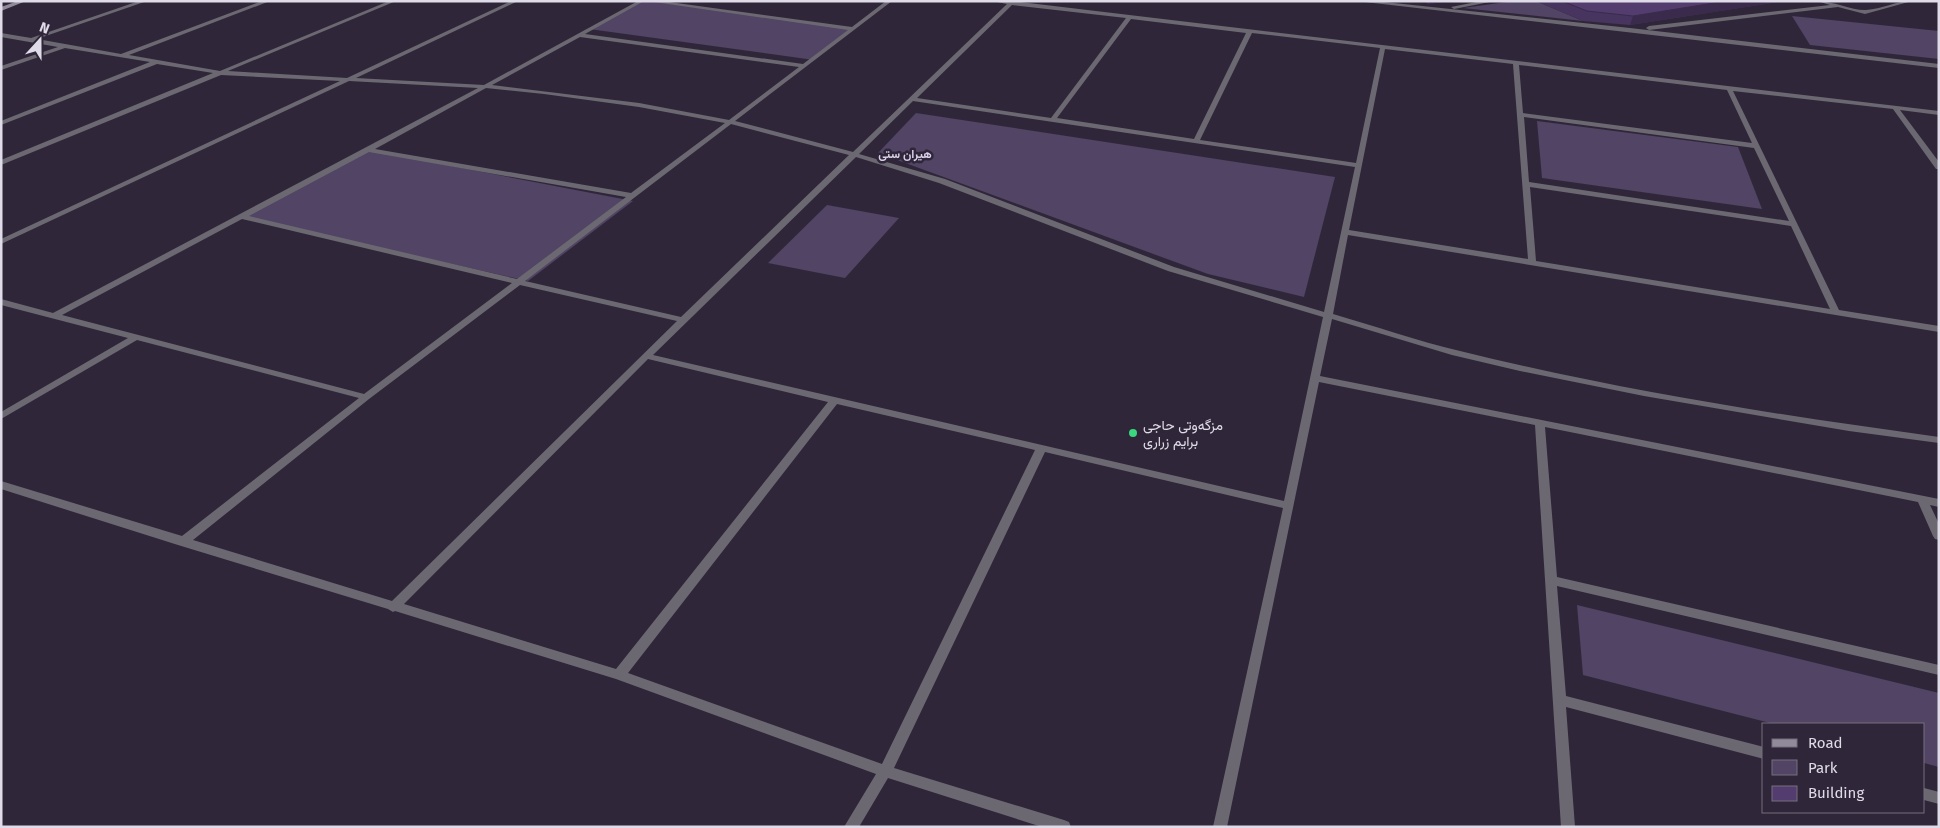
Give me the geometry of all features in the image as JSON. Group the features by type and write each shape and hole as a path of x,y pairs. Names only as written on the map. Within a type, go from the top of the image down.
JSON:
{"main road":[{"path":"1,9 24,1"}],"street":[{"path":"32,40 145,1"},
{"path":"120,56 268,1"},
{"path":"1,162 394,1"},
{"path":"1,242 516,1"},
{"path":"54,316 484,88 642,1"},
{"path":"649,1 854,29"},
{"path":"182,542 366,397 890,1"},
{"path":"994,1 1939,113"},
{"path":"1358,1 1939,66"},
{"path":"1440,9 1493,1"},
{"path":"1820,1 1865,12 1910,1"},
{"path":"392,607 646,356 1011,3"},
{"path":"1630,30 1837,6"},
{"path":"1052,120 1130,17"},
{"path":"1196,141 1250,32"},
{"path":"1,35 222,73 544,92 714,118 854,154 942,181 1170,269 1455,352 1634,391 1849,428 1939,440"},
{"path":"578,35 805,66"},
{"path":"1,68 64,46"},
{"path":"1220,827 1289,506 1383,47"},
{"path":"1,123 157,62"},
{"path":"1516,63 1532,262"},
{"path":"1729,88 1836,312"},
{"path":"912,98 1358,165"},
{"path":"1895,108 1939,168"},
{"path":"1520,115 1756,146"},
{"path":"368,150 633,196"},
{"path":"1526,184 1794,224"},
{"path":"242,217 683,320"},
{"path":"1345,232 1939,329"},
{"path":"1,302 366,397"},
{"path":"1,416 136,337"},
{"path":"646,356 1289,506"},
{"path":"1315,378 1939,503"},
{"path":"619,675 834,401"},
{"path":"1540,423 1568,827"},
{"path":"851,827 885,771 1041,449"},
{"path":"1,485 392,607 619,675 885,771 1064,827"},
{"path":"1922,500 1939,536"},
{"path":"1552,580 1939,670"},
{"path":"1560,700 1762,752"},
{"path":"1925,794 1939,798"}],"green space":[{"path":"642,1 854,29 814,60 589,29"},
{"path":"1513,1 1536,1 1583,21 1463,8"},
{"path":"1792,16 1939,31 1939,59 1810,45"},
{"path":"916,113 1335,177 1304,297 1208,274 878,153"},
{"path":"1537,121 1738,147 1762,209 1542,178"},
{"path":"368,150 633,201 528,281 243,217"},
{"path":"827,205 899,218 845,278 768,263"},
{"path":"1577,605 1939,693 1939,767 1925,763 1925,723 1770,723 1583,675"}],"building":[{"path":"1562,1 1726,1 1633,16 1587,11"}],"place":[{"name":"مزگەوتی حاجی برایم زراری","path":"1133,433"}],"district":[{"name":"هیران ستی","path":"905,154"}]}
